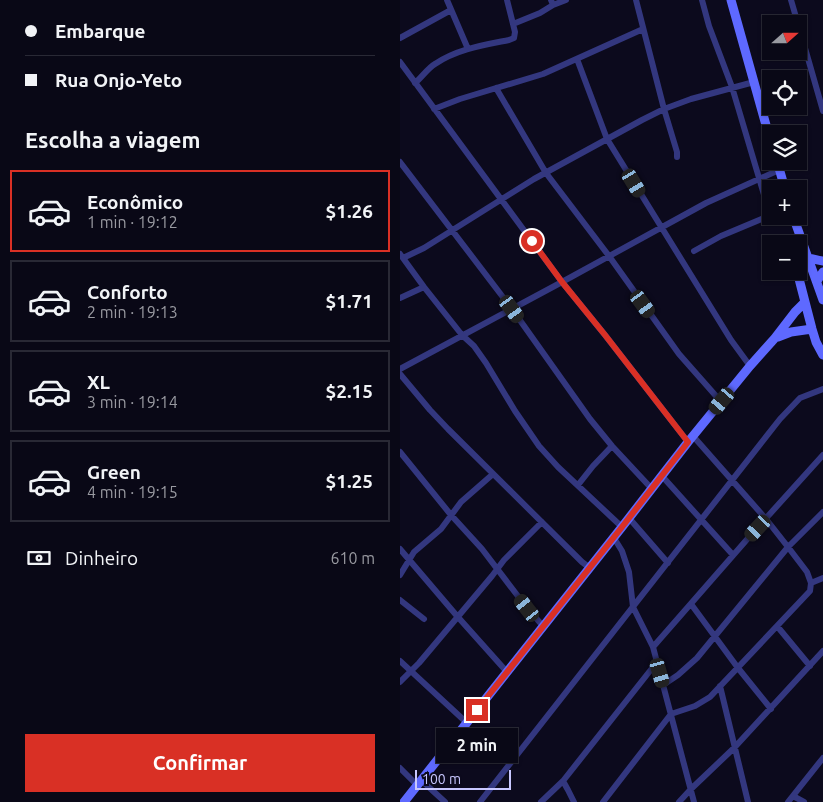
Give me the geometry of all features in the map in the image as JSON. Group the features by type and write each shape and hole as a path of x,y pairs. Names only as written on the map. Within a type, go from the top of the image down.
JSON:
{"main road":[{"path":"731,0 766,125"},
{"path":"807,259 823,261"},
{"path":"807,265 817,281 823,300"},
{"path":"817,281 823,272"},
{"path":"799,280 812,329 822,349"},
{"path":"404,802 691,439 805,302"},
{"path":"776,338 791,332 812,329"}],"street":[{"path":"447,0 468,49"},
{"path":"415,83 435,64 468,49 511,39 515,35 507,0"},
{"path":"513,24 540,14 552,3 566,0"},
{"path":"636,0 677,152 677,158"},
{"path":"702,0 709,26 732,87 762,188"},
{"path":"791,0 795,15"},
{"path":"400,38 451,10"},
{"path":"434,109 535,76 577,60 643,29"},
{"path":"808,59 823,110"},
{"path":"577,60 607,139 730,340 750,366"},
{"path":"400,62 562,282 691,439 732,480 766,519 807,572 811,583 810,591 710,697 704,702 671,714 603,802"},
{"path":"622,527 558,468 539,446 474,346 462,334 401,256 424,248 546,173 664,109 691,99 754,82"},
{"path":"496,88 546,173 609,256 679,354 722,401"},
{"path":"400,162 512,309 590,419 652,489"},
{"path":"400,368 706,203 759,179 772,170"},
{"path":"694,251 721,236 762,219"},
{"path":"400,298 424,287"},
{"path":"400,374 430,410 590,568"},
{"path":"480,802 780,419 800,398 823,389"},
{"path":"578,485 612,446"},
{"path":"400,452 543,626"},
{"path":"653,648 823,455"},
{"path":"400,575 414,552 441,529 461,502 493,474"},
{"path":"662,476 733,555"},
{"path":"663,685 697,658 788,547 823,512"},
{"path":"629,518 668,563"},
{"path":"400,682 423,658 512,551 542,522"},
{"path":"614,538 622,551 630,572 633,607 653,648 694,802"},
{"path":"400,549 507,672"},
{"path":"811,583 823,578"},
{"path":"400,600 424,619"},
{"path":"692,604 770,709"},
{"path":"777,626 810,666"},
{"path":"679,802 734,748 823,651"},
{"path":"400,662 467,723"},
{"path":"541,802 563,781 657,662"},
{"path":"720,686 748,802"},
{"path":"788,802 823,758"},
{"path":"400,768 445,802"},
{"path":"563,781 574,802"},
{"path":"793,796 804,802"}],"route":[{"path":"477,710 688,442 532,241"}]}
